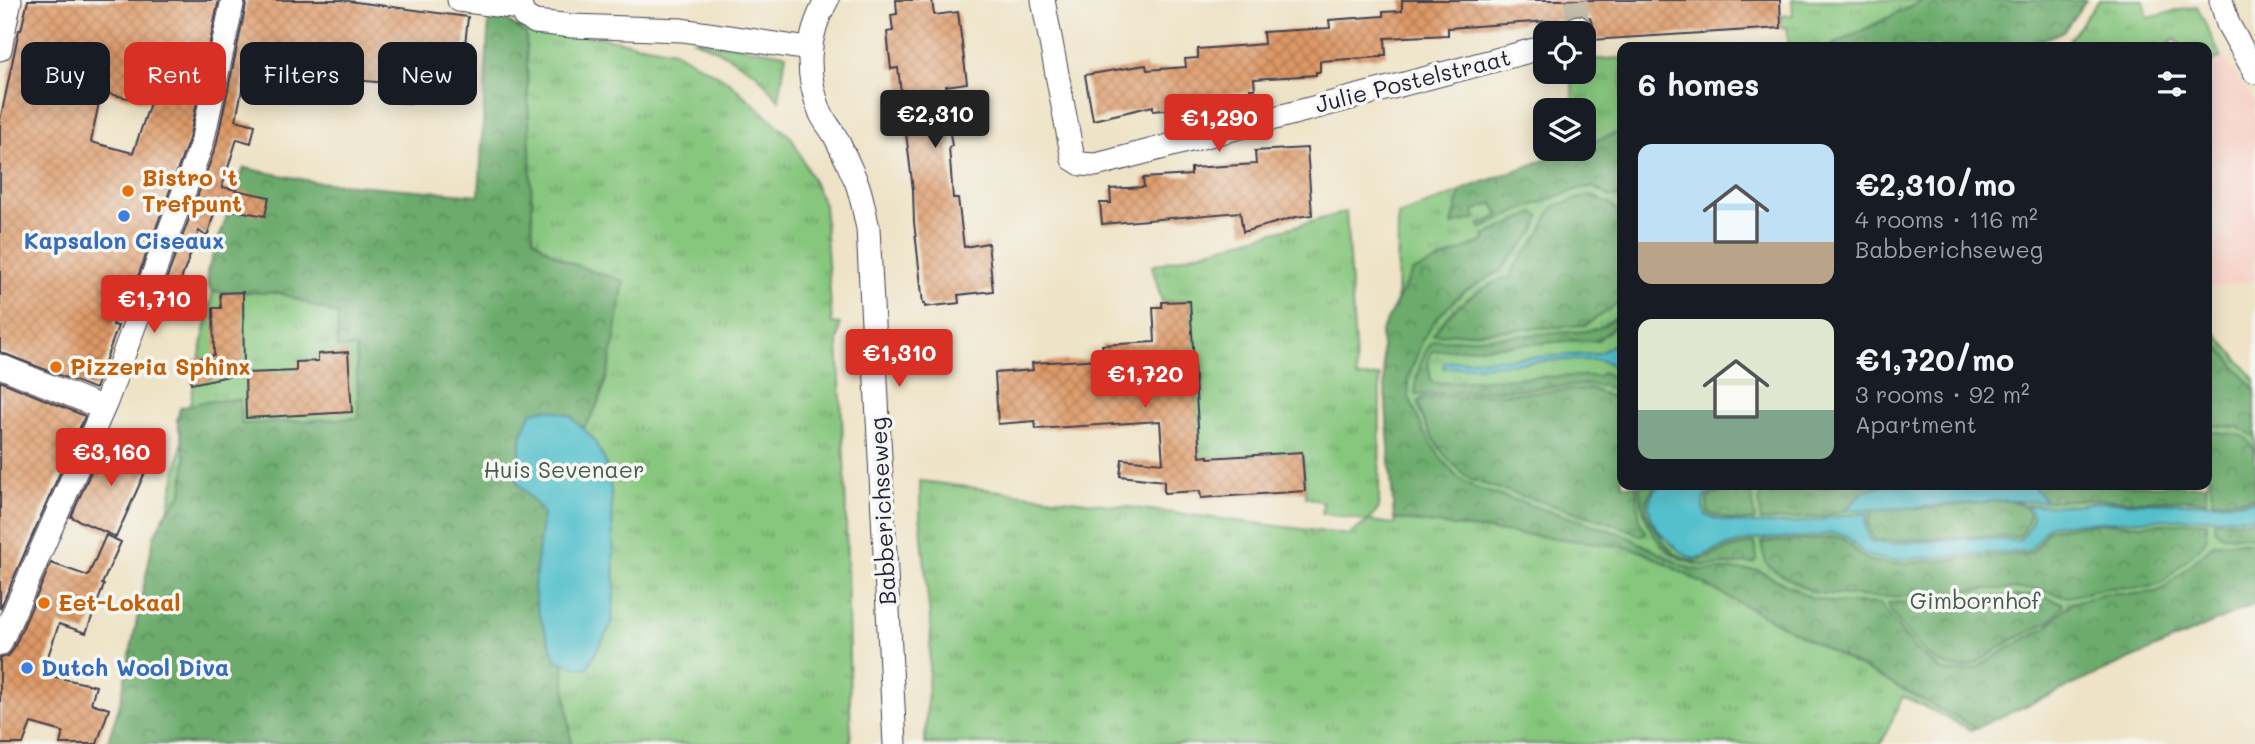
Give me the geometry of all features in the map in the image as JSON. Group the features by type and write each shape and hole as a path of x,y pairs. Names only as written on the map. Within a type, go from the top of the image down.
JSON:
{"street":[{"path":"0,49 10,0"},
{"path":"0,644 103,408 202,143 233,0"},
{"path":"459,0 519,4 528,20 552,24 682,30 809,49"},
{"name":"Babberichseweg","path":"827,0 815,21 809,49 811,80 821,115 835,135 857,184 868,228 895,744"},
{"name":"Julie Postelstraat","path":"1043,0 1073,159 1081,164 1096,165 1533,50"},
{"path":"2221,0 2228,24 2255,72"},
{"path":"0,366 103,408"}],"shaded area":[{"path":"2194,17 2212,42 2160,42"},
{"path":"2212,42 2255,103 2255,280 2212,287"}],"green space":[{"path":"1792,0 1924,0 1839,42 1788,42 1787,27 1781,28 1781,16 1793,15"},
{"path":"1924,0 1944,0 1946,7 1978,0 2086,0 2064,31 2037,42 1839,42"},
{"path":"2099,0 2144,0 2148,18 2197,6 2221,57 2212,62 2212,42 2178,42 2175,39 2171,42 2068,42"},
{"path":"489,16 506,20 526,34 533,238 565,260 624,281 606,379 600,398 583,428 569,415 532,412 522,434 517,482 543,512 534,588 537,608 556,659 563,662 571,744 107,744 120,703 154,536 164,516 182,494 186,458 177,420 180,408 202,402 240,399 242,424 359,418 356,348 337,348 338,315 280,293 212,292 208,284 207,272 244,168 316,182 479,195"},
{"name":"Huis Sevenaer","path":"497,25 565,31 674,51 728,81 792,138 824,204 832,323 840,324 838,342 845,478 851,744 120,744 227,224 481,209"},
{"path":"692,39 786,54 779,100 756,73"},
{"name":"Gimbornhof","path":"1617,58 1617,490 2212,490 2212,329 2255,379 2255,603 1971,730 1903,696 1881,744 925,744 931,630 920,515 920,481 1349,535 1368,521 1322,513 1323,502 1306,497 1302,452 1200,458 1190,300 1162,302 1152,266 1346,212 1357,378 1380,376 1379,508 1369,521 1395,524 1398,215 1545,161 1596,161 1596,98 1573,98 1572,84 1596,84 1596,59"},
{"path":"1617,133 1617,197 1610,197 1593,187 1581,188 1523,209 1481,229 1479,225 1499,216 1493,203 1474,211 1476,218 1452,225 1461,190 1542,161 1596,161 1596,141"},
{"path":"1590,195 1610,204 1616,210 1616,305 1586,325 1433,335 1447,316 1464,301 1493,283 1511,278 1512,271 1540,234 1555,206"},
{"path":"1534,213 1540,217 1535,231 1500,271 1462,293 1434,321 1423,340 1408,379 1409,397 1423,430 1456,476 1475,488 1622,534 1688,568 1758,570 1812,598 1838,603 1880,604 1915,649 1942,671 1975,669 2046,628 2070,603 2110,593 2125,595 2156,592 2166,587 2214,544 2255,542 2255,604 1976,728 1643,552 1626,547 1394,519 1381,332 1412,272 1486,240 1484,236"},
{"path":"1617,317 1617,327 1597,341 1433,351 1429,361 1431,380 1435,383 1598,376 1603,372 1617,380 1617,390 1590,385 1415,395 1422,359 1433,341 1599,328"},
{"path":"2212,339 2255,389 2255,437 2239,427 2212,425"},
{"path":"1592,389 1617,400 1617,490 1637,490 1640,521 1646,532 1640,536 1611,523 1471,480 1454,465 1431,435 1418,402 1422,398"},
{"path":"2212,432 2244,436 2255,450 2255,498 2213,501"},
{"path":"1640,490 1653,490 1646,500 1646,511 1667,546 1676,554 1694,562 1755,542 1757,560 1754,563 1706,566 1699,565 1672,554 1655,536 1641,500"},
{"path":"1750,490 1754,521 1731,520 1708,513 1707,498 1720,492"},
{"path":"1764,490 1870,490 1846,510 1826,516 1761,521 1760,497"},
{"path":"2036,490 2206,490 2206,501 2046,501"},
{"path":"1993,501 2016,502 2026,509 2027,524 2017,537 1977,536 1885,541 1872,539 1868,523 1873,510 1904,507 1918,509"},
{"path":"2214,521 2255,521 2255,537 2221,535 2215,529"},
{"path":"2207,522 2207,537 2203,544 2163,582 2149,587 2108,588 2068,597 2037,589 1984,589 1878,597 1815,593 1767,564 1762,542 1843,538 1862,557 1874,562 1893,564 2027,554 2033,552 2049,529 2105,523 2141,525"},
{"name":"Gimbornhof","path":"2038,595 2063,603 2060,610 2043,625 1974,664 1960,668 1936,661 1925,653 1890,610 1888,603"}],"water":[{"path":"1617,342 1617,369 1600,360 1443,368 1445,362 1601,352"},
{"path":"547,409 569,415 593,438 605,461 611,491 615,587 611,625 587,668 556,660 537,608 534,588 543,512 517,482 522,434 532,412"},
{"path":"1655,490 1717,490 1704,497 1706,516 1750,524 1781,524 1868,513 1865,523 1869,541 1885,544 1978,538 2018,541 2029,529 2032,520 2026,505 2255,501 2255,517 2049,525 2031,549 2026,551 1893,560 1864,554 1845,535 1833,533 1810,537 1754,539 1694,559 1679,550 1658,529 1650,513 1649,501"},
{"path":"1865,490 2036,490 2046,501 1992,501 1846,510"}],"building":[{"path":"28,0 219,0 210,42 124,42 124,97 110,94 110,42 21,42 21,105 98,105 91,142 133,153 149,105 196,105 189,139 137,279 130,279 113,325 118,326 95,389 0,352 0,121"},
{"path":"247,0 341,0 468,17 465,42 378,42 378,82 364,81 364,42 240,42 240,100 236,120 255,125 251,143 237,139 222,187 269,197 265,216 216,207 207,237 199,231 178,288 165,283 216,146"},
{"path":"896,0 932,0 934,15 958,12 967,83 946,86 947,89 943,89 952,146 949,147 953,198 958,198 964,247 988,243 993,291 958,295 959,303 925,307 925,303 923,304 898,68 891,69 887,32 893,31 891,15 897,14"},
{"path":"1402,0 1780,0 1781,28 1596,40 1596,21 1575,13 1565,20 1448,28 1448,35 1385,38 1386,55 1381,57 1320,61 1320,72 1316,72 1316,75 1254,79 1255,89 1250,89 1250,92 1189,96 1189,106 1184,106 1185,108 1153,111 1153,106 1093,120 1085,75 1146,65 1147,70 1186,67 1185,59 1198,58 1198,49 1264,44 1263,32 1330,28 1329,20 1383,16 1383,12 1402,11"},
{"path":"1307,148 1312,215 1243,232 1240,212 1102,224 1100,203 1111,203 1110,189 1144,187 1143,178 1191,175 1191,168 1256,164 1255,151"},
{"path":"243,292 244,373 191,384 192,360 214,355 213,308 221,308 220,293"},
{"path":"1190,301 1200,457 1302,452 1305,491 1201,498 1200,491 1164,493 1164,481 1120,476 1122,459 1163,463 1160,421 1036,429 1035,421 998,424 995,373 1033,370 1032,363 1103,359 1102,345 1155,342 1153,307 1162,307 1162,302"},
{"path":"348,352 352,412 246,418 245,373 296,371 296,362 318,361 318,354"},
{"path":"0,381 85,416 0,609"},
{"path":"105,439 151,459 116,537 71,517"},
{"path":"106,535 121,542 102,584 104,585 86,633 59,624 42,674 96,686 91,703 109,709 97,744 60,744 63,732 31,723 23,744 0,744 0,658 8,656 13,650 51,563 88,576"}],"tunnel":[{"path":"1576,0 1578,21"}],"place":[{"name":"Bistro 't Trefpunt","path":"128,191"},
{"name":"Kapsalon Ciseaux","path":"124,216"},
{"name":"Pizzeria Sphinx","path":"56,367"},
{"name":"Eet-Lokaal","path":"44,603"},
{"name":"Dutch Wool Diva","path":"27,668"}]}
